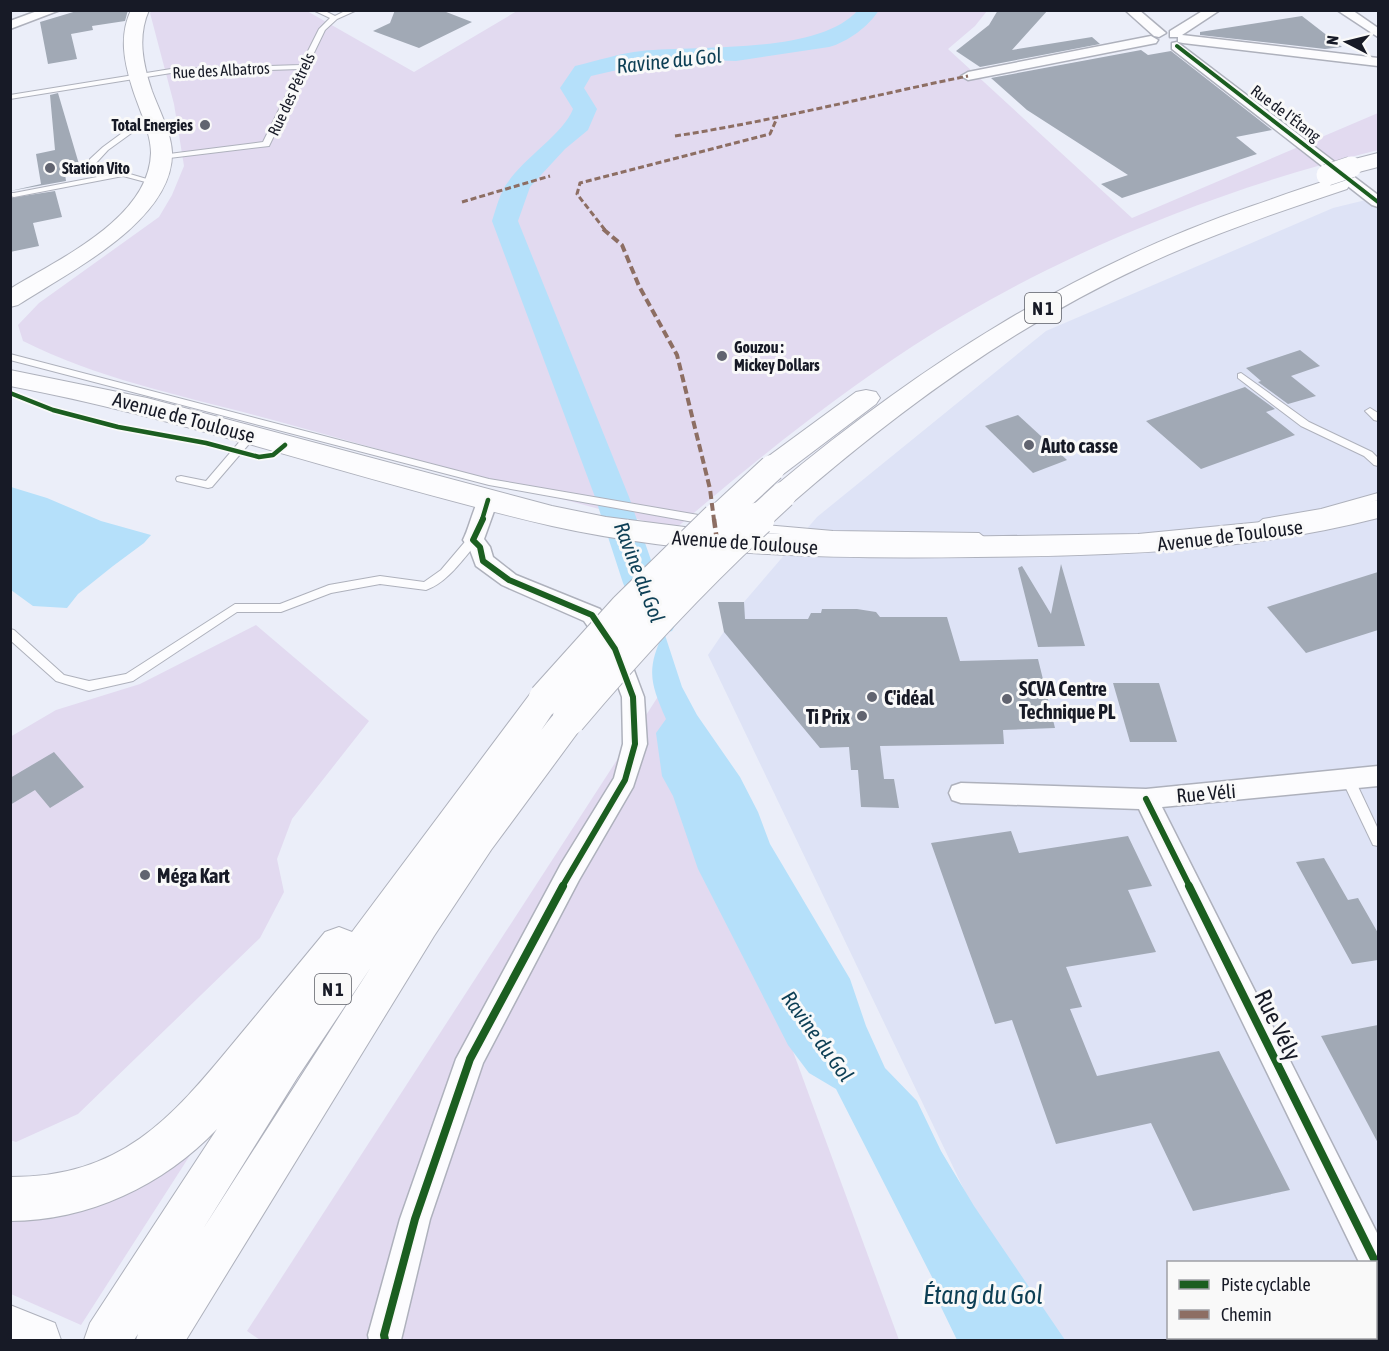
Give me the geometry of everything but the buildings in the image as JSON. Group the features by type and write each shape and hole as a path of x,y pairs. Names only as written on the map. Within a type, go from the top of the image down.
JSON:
{"highway":[{"name":"N 1","path":"107,1341 344,973 557,709 633,643 697,575 777,482 837,447 905,395 979,345 1047,306 1187,238 1352,175 1378,160"},
{"name":"N 1","path":"168,1330 420,924 478,839 557,709"},
{"path":"10,1199 41,1199 108,1181 160,1152 200,1116 291,1006 437,816 557,709"},
{"path":"10,1328 38,1341"}],"main road":[{"path":"10,300 87,252 117,229 136,211 153,182 161,157 161,148 138,76 132,39 136,17 140,10"},
{"path":"10,288 52,272"},
{"name":"Avenue de Toulouse","path":"10,358 90,392"},
{"name":"Avenue de Toulouse","path":"10,378 90,392 488,500 580,510 687,539 855,549 1150,545 1253,536 1334,521 1378,509"}],"street":[{"path":"10,25 54,10"},
{"path":"1131,10 1155,36"},
{"path":"1179,40 1214,10"},
{"path":"1343,10 1378,33"},
{"path":"968,76 1155,36 1378,62"},
{"name":"Rue de l'Étang","path":"1179,40 1378,202"},
{"path":"385,1341 384,1335 415,1220 470,1059 570,872 625,780 635,744 633,697 615,649 592,615 509,580 483,561 480,547 473,540 482,522 488,500"},
{"name":"Rue Véli","path":"961,793 1146,799 1378,776"},
{"name":"Rue Vély","path":"1146,799 1375,1261"}],"lane":[{"path":"316,10 335,18"},
{"name":"Rue des Pétrels","path":"161,157 266,144 322,29 335,18 354,10"},
{"name":"Rue des Albatros","path":"10,97 71,84 138,76 217,68 303,67"},
{"path":"96,178 94,165 100,152 137,129 151,116"},
{"path":"12,194 123,174 153,182"},
{"path":"10,358 489,482 580,510 660,514 732,525 833,535 1145,536 1243,527 1321,513 1378,497"},
{"path":"1241,376 1288,414 1368,454 1378,463"},
{"path":"1370,411 1378,418"},
{"path":"181,479 208,485 251,435"},
{"path":"10,633 60,678 89,686 129,678 235,608 281,608 329,589 380,580 426,586 445,573 473,540"},
{"path":"1348,780 1378,841"}],"shaded area":[{"path":"152,11 307,11 414,72 517,11 987,11 975,26 948,49 1132,218 1378,113 1378,150 1317,166 1196,206 1137,229 1022,283 913,346 851,389 762,457 675,529 145,386 83,367 23,341 18,325 39,303 159,217 172,195 184,166 174,104 150,13"},
{"path":"1378,197 1378,1340 1036,1340 708,655 744,602 817,517 1046,331 1333,208"},
{"name":"Méga Kart","path":"256,625 369,721 292,819 277,859 284,892 260,938 78,1114 16,1142 10,1140 10,737 56,710 140,684"},
{"path":"661,692 899,1340 260,1340 247,1331"},
{"path":"212,1121 81,1325 11,1294 10,1217"}],"water":[{"path":"11,487 47,498 101,521 151,535 144,543 78,594 67,608 33,606 11,590"},
{"name":"Étang du Gol","path":"664,632 682,687 697,715 740,777 758,812 770,844 850,979 866,1026 885,1068 917,1101 941,1151 974,1206 1065,1340 957,1340 941,1307 934,1281 836,1089 809,1073 788,1045 698,869 673,796 662,776 656,733 666,719 656,695 652,676 654,656"}],"waterway":[{"name":"Ravine du Gol","path":"659,622 641,583 612,497 505,221 518,185 556,144 579,125 585,109 572,88 583,71 639,58 700,53 736,54 829,40 863,18 869,10"}],"marked path":[{"path":"675,136 747,125 820,106 968,76"},
{"path":"717,541 710,489 677,355 666,331 639,286 622,245 597,223 577,194 580,183 770,134 777,118"},
{"path":"462,202 550,176"}],"cycle path":[{"path":"1177,46 1378,202"},
{"path":"10,393 53,410 118,427 206,443 259,457 273,455 285,445"},
{"path":"385,1340 384,1335 415,1219 470,1059 570,872 625,780 635,744 633,697 615,649 592,615 509,580 483,561 480,547 473,540 482,522 488,500"},
{"path":"1146,799 1375,1261"}],"place":[{"name":"Total Energies","path":"205,125"},
{"name":"Station Vito","path":"50,168"},
{"name":"Gouzou : Mickey Dollars","path":"722,356"},
{"name":"Auto casse","path":"1029,445"},
{"name":"C'idéal","path":"872,697"},
{"name":"SCVA Centre Technique PL","path":"1007,699"},
{"name":"Ti Prix","path":"862,716"},
{"name":"Méga Kart","path":"145,875"}]}
